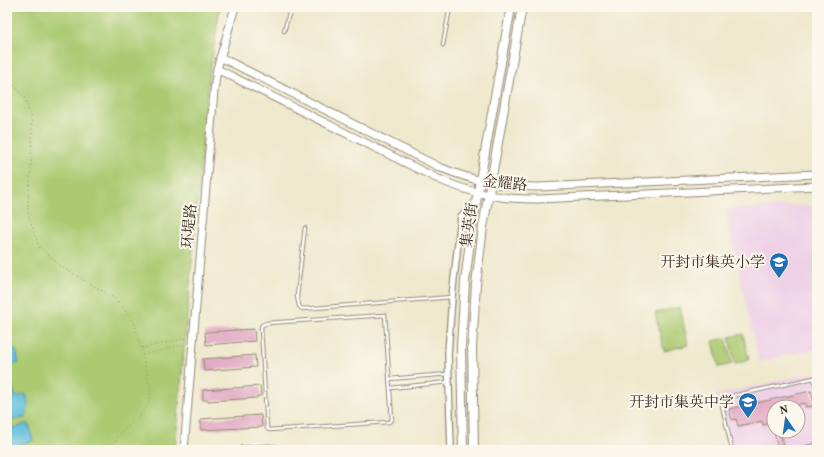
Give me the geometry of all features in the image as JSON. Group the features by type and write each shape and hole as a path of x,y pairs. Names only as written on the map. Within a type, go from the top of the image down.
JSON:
{"main road":[{"name":"集英街","path":"463,450 461,347 465,282 477,193 511,7"},
{"name":"集英街","path":"474,450 472,371 473,311 483,227 522,7"}],"street":[{"name":"环堤路","path":"184,450 210,131 217,69 234,7"},
{"name":"金耀路","path":"220,58 439,167 479,182 512,187 538,187 817,174"},
{"name":"金耀路","path":"217,69 434,178 457,187 488,196 532,199 817,186"},
{"path":"451,450 448,353 452,297 461,216 475,207"}],"lane":[{"path":"284,31 291,7"},
{"path":"443,45 450,7"},
{"path":"305,228 297,296 299,306 302,309 452,297"},
{"path":"385,315 389,378 392,420 389,422 269,430 267,428 262,325 267,323 385,315"},
{"path":"389,378 449,374"},
{"path":"732,450 722,405 726,398 814,378 817,391"},
{"path":"390,388 450,382"}],"path":[{"path":"7,76 24,97 30,116 32,132 28,214 39,246 65,269 116,299 133,320 150,392 149,402 141,416 118,437 112,450"},
{"path":"140,349 193,339"},
{"path":"142,355 193,339"}],"shaded area":[{"name":"开封市集英小学","path":"817,205 817,349 759,362 725,209"},
{"name":"开封市集英中学","path":"817,372 817,450 729,450 716,395"}],"green space":[{"path":"7,7 220,7 208,84 175,450 7,450"},
{"path":"680,307 688,345 664,351 655,313"},
{"path":"743,334 749,360 735,364 729,337"},
{"path":"726,338 732,364 719,367 713,341"}],"water":[{"path":"9,342 10,346 12,345 13,350 16,350 19,363 8,366 15,397 26,394 29,407 27,408 28,413 26,414 26,418 11,420 13,428 28,423 33,441 9,447 7,444 7,343"}],"building":[{"path":"254,329 255,341 206,345 205,332"},
{"path":"255,355 256,367 204,371 203,359"},
{"path":"260,386 261,396 257,396 257,398 203,400 203,390"},
{"path":"811,391 815,406 806,407 806,399 775,399"},
{"path":"766,401 766,424 763,425 762,421 738,426 736,419 732,420 729,409"},
{"path":"261,415 262,427 201,430 201,419"},
{"path":"776,439 782,439 785,450 778,450"},
{"path":"817,443 817,450 794,450 794,448"},
{"path":"271,444 272,450 240,450 240,446"}],"place":[{"name":"开封市集英小学","path":"779,279"},
{"name":"开封市集英中学","path":"748,419"}]}
